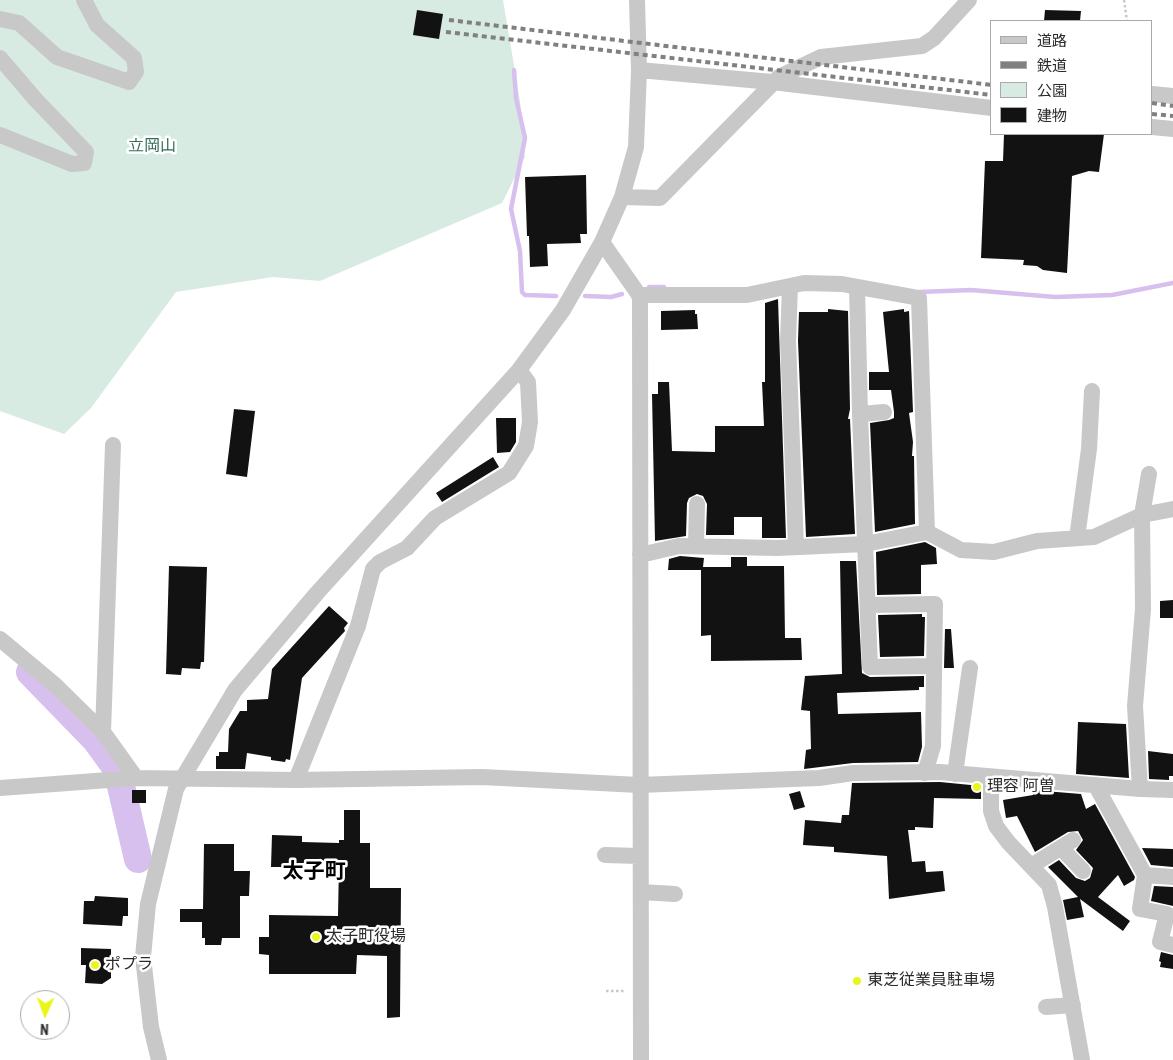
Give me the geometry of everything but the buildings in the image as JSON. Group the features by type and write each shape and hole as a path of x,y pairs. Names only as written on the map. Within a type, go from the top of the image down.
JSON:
{"street":[{"path":"0,19 19,23 57,57 129,82 136,72 134,58 97,25 84,0"},
{"path":"159,1060 151,1027 143,957 148,904 176,789 235,690 330,579 519,370 562,310 602,242 622,197 636,147 639,70 637,0"},
{"path":"622,197 660,198 772,82 821,57 922,46 934,38 970,0"},
{"path":"0,58 36,100 86,152 84,163 72,164 0,135"},
{"path":"639,70 772,82 990,108"},
{"path":"1153,94 1173,96"},
{"path":"1153,127 1173,130"},
{"path":"602,242 639,295 641,1060"},
{"path":"639,295 746,295 804,283 858,287 919,298 927,532"},
{"path":"790,286 788,341 796,547"},
{"path":"858,287 860,414 870,667 934,666"},
{"path":"296,780 358,626 373,569 380,562 407,548 435,518 508,473 526,446 530,422 528,382 519,370"},
{"path":"1076,538 1089,448 1092,391"},
{"path":"860,414 884,412"},
{"path":"103,732 113,446"},
{"path":"1140,789 1135,706 1143,609 1142,515 1149,474"},
{"path":"696,546 697,504"},
{"path":"640,554 679,546 796,547 865,544 927,532 961,550 994,552 1037,541 1094,537 1142,515 1173,509"},
{"path":"869,605 934,604 933,746 925,773"},
{"path":"0,639 55,684 103,732 126,779"},
{"path":"955,774 973,679"},
{"path":"0,788 126,779 296,780 482,777 640,785 819,778 853,773 925,773 1173,790"},
{"path":"991,777 991,811 996,826 1049,885 1082,1060"},
{"path":"1096,786 1145,875 1140,909 1167,914 1160,942 1173,945"},
{"path":"1031,866 1067,844 1084,871"},
{"path":"605,855 640,856"},
{"path":"1145,875 1173,877"},
{"path":"641,892 675,894"},
{"path":"1046,1007 1073,1005"}],"path":[{"path":"1124,0 1127,20"},
{"path":"606,991 630,992"}],"green space":[{"name":"立岡山","path":"0,0 503,0 520,101 525,157 502,203 320,281 273,277 176,292 91,408 64,434 0,411"}],"waterway":[{"path":"514,70 516,98 525,138 511,209 520,251 522,292 525,295 556,296"},
{"path":"919,292 971,290 1055,297 1112,295 1173,283"},
{"path":"649,287 664,287"},
{"path":"585,296 611,297 622,294"},
{"path":"30,672 96,740 117,769 138,859"}],"railway":[{"path":"449,20 990,85"},
{"path":"446,32 990,95"},
{"path":"1153,103 1173,106"},
{"path":"1153,114 1173,116"}],"place":[{"name":"理容 阿曽","path":"977,787"},
{"name":"太子町役場","path":"316,937"},
{"name":"ポプラ","path":"95,965"},
{"name":"東芝従業員駐車場","path":"857,981"}],"district":[{"name":"太子町","path":"314,873"}]}
